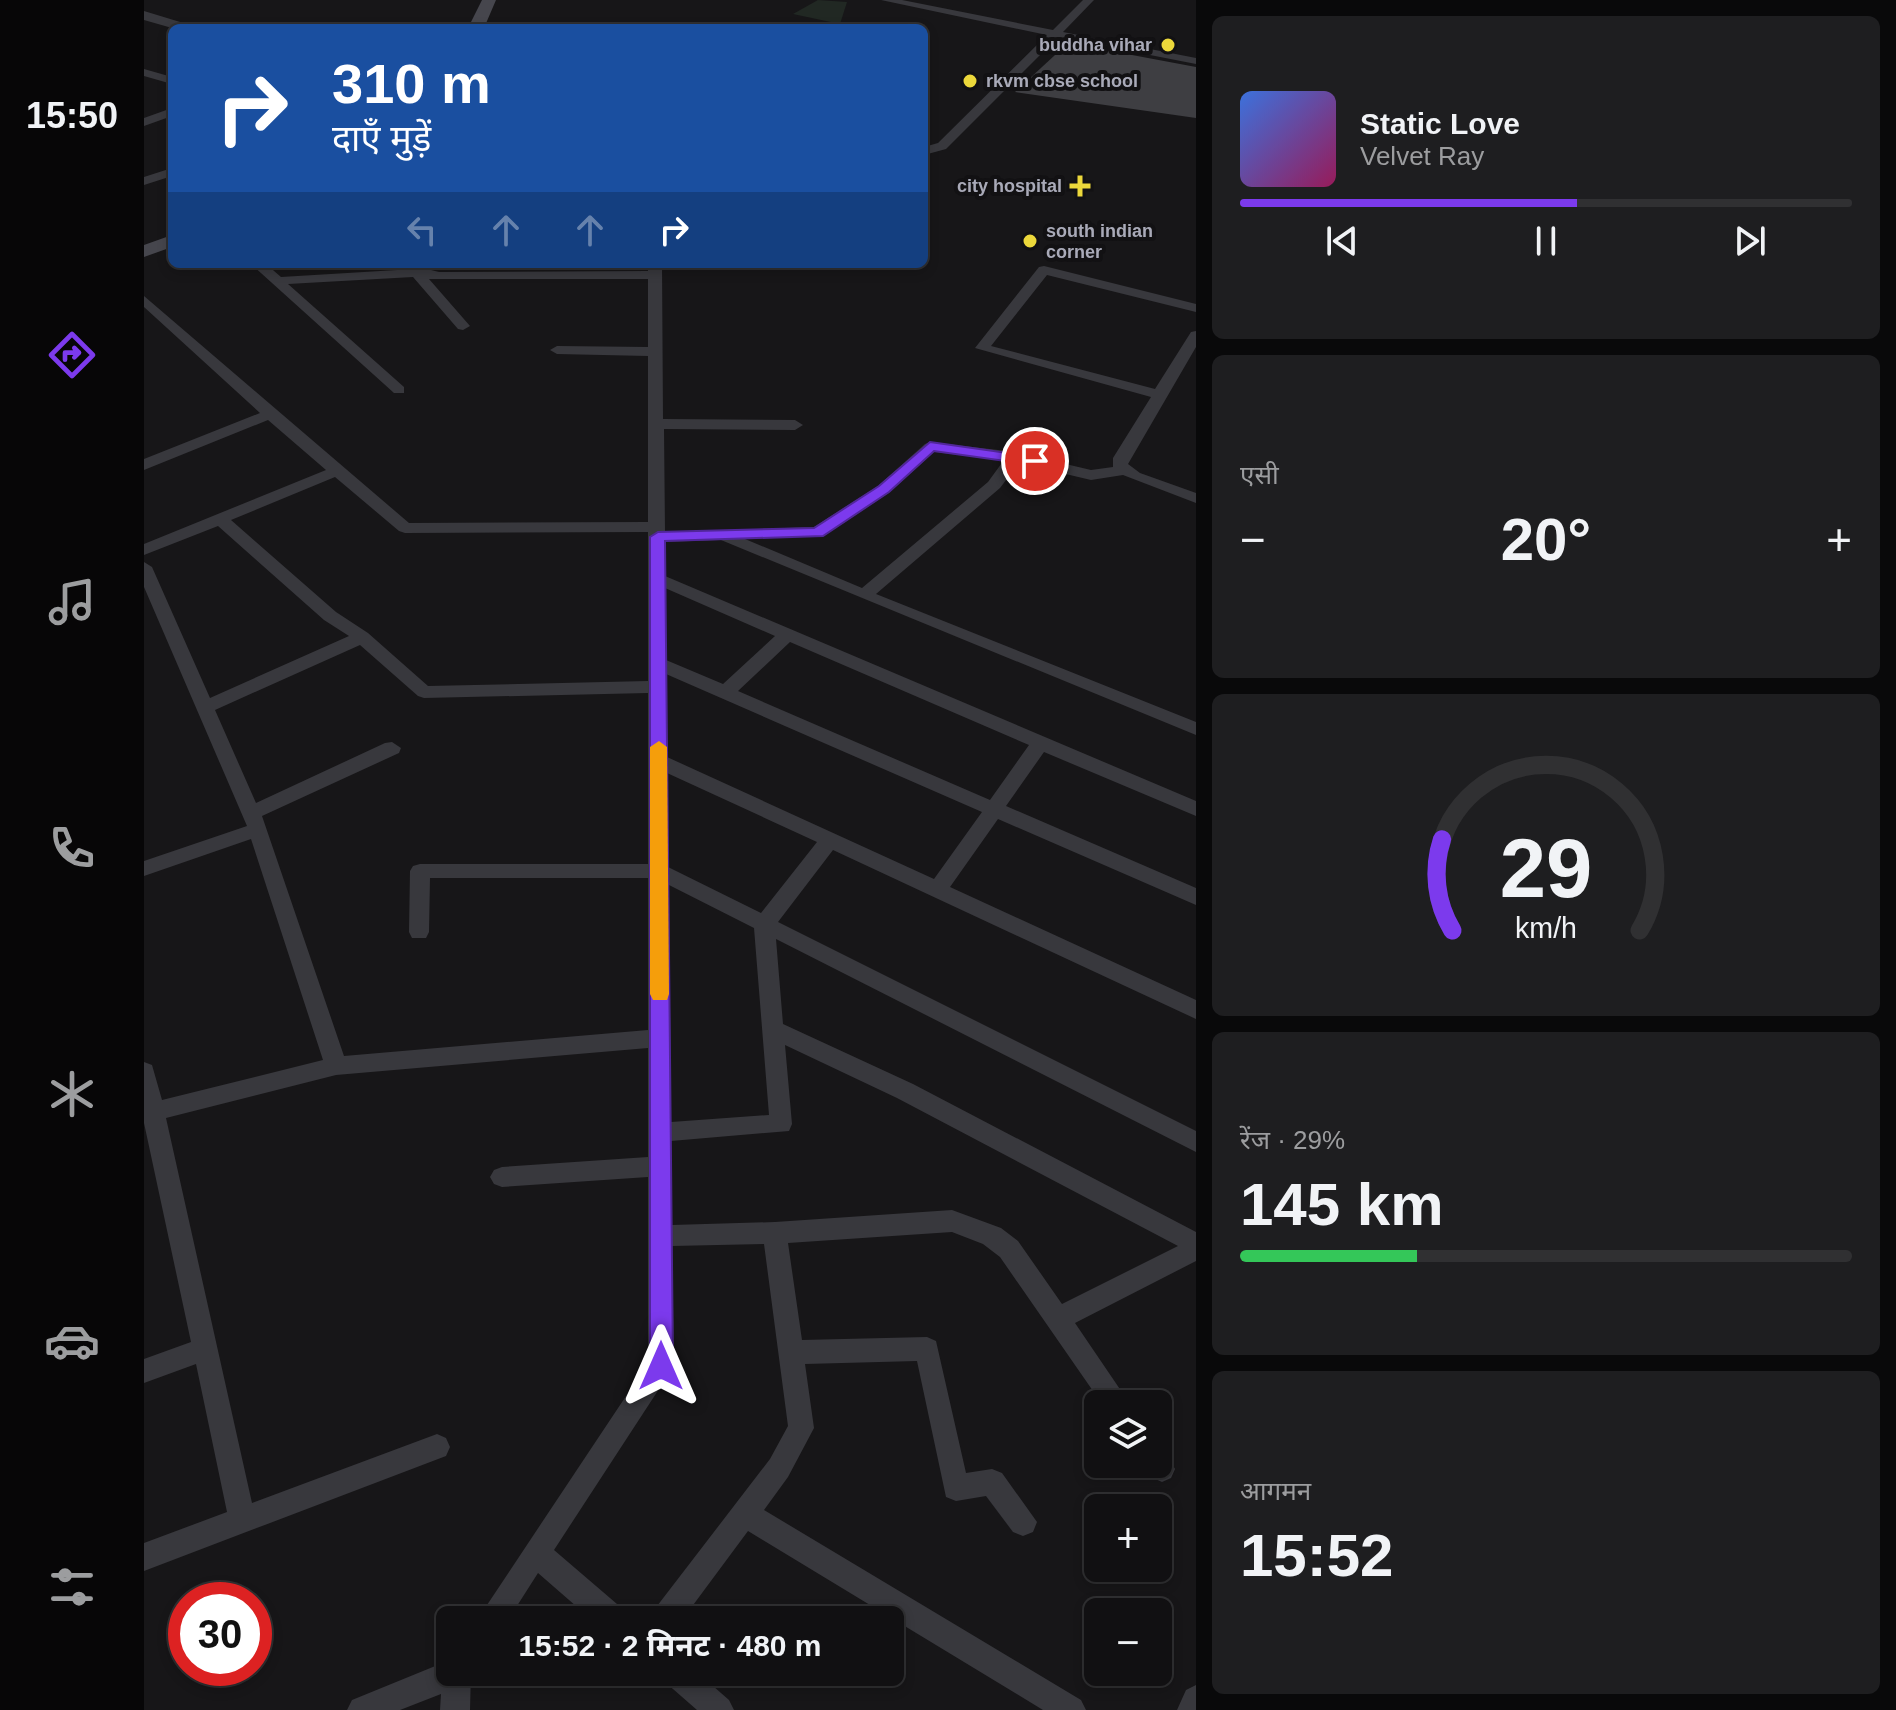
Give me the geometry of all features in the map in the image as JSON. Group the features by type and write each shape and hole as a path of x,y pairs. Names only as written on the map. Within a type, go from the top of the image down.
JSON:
{"main road":[{"path":"478,24 489,0"},
{"path":"495,24 506,0"},
{"path":"144,251 168,242"},
{"path":"144,266 168,258"}],"street":[{"path":"886,0 1196,61"},
{"path":"928,150 942,146 1089,0"},
{"path":"144,15 172,24"},
{"path":"145,73 168,80"},
{"path":"144,122 168,113"},
{"path":"144,181 168,173"},
{"path":"262,268 399,390"},
{"path":"405,268 417,273 463,326"},
{"path":"278,282 293,278 417,273 439,276 655,270 661,1366 500,1606"},
{"path":"1159,395 982,348 1044,270 1196,308"},
{"path":"144,300 270,414 405,528 724,536 818,532 884,489 930,447 1015,457 1091,475 1123,470 1196,498"},
{"path":"1123,470 1121,458 1159,395 1188,364 1196,335"},
{"path":"557,350 656,352"},
{"path":"144,465 270,414"},
{"path":"657,424 795,425"},
{"path":"864,595 994,485 1015,457"},
{"path":"144,550 337,471"},
{"path":"220,519 330,616 362,637 424,692 658,687"},
{"path":"724,536 1196,729"},
{"path":"144,567 254,821 336,1066"},
{"path":"658,579 1196,809"},
{"path":"726,692 789,633"},
{"path":"206,707 362,637"},
{"path":"658,663 1196,897"},
{"path":"937,890 1041,742"},
{"path":"144,869 254,821 392,748"},
{"path":"659,761 1196,1010"},
{"path":"660,1132 781,1124 764,924 830,840"},
{"path":"419,932 420,871 659,871 1196,1142"},
{"path":"773,1029 919,1098 1167,1226 1196,1247 1057,1319"},
{"path":"153,1112 336,1066 660,1038"},
{"path":"144,1071 242,1518"},
{"path":"502,1177 660,1166"},
{"path":"661,1236 775,1233 952,1221 975,1228 1009,1249 1107,1390"},
{"path":"675,1606 779,1468 801,1428 775,1233"},
{"path":"144,1371 205,1349"},
{"path":"791,1352 927,1349 956,1488 992,1482 1023,1522"},
{"path":"144,1557 437,1447"},
{"path":"745,1514 1071,1710"},
{"path":"536,1553 598,1606"},
{"path":"362,1710 436,1682"},
{"path":"455,1710 456,1686"},
{"path":"691,1686 719,1710"},
{"path":"1192,1710 1196,1700"}],"shaded area":[{"path":"818,0 847,2 840,24 793,14"}],"building":[{"path":"1068,43 1196,67 1196,118 1015,92"}],"slow traffic":[{"path":"659,747 660,994"}],"place":[{"name":"buddha vihar","path":"1168,45"},
{"name":"rkvm cbse school","path":"970,81"},
{"name":"city hospital","path":"1080,186"},
{"name":"south indian corner","path":"1030,241"}],"route":[{"path":"661,1366 658,537 818,532 884,489 930,447 1035,461"}]}
